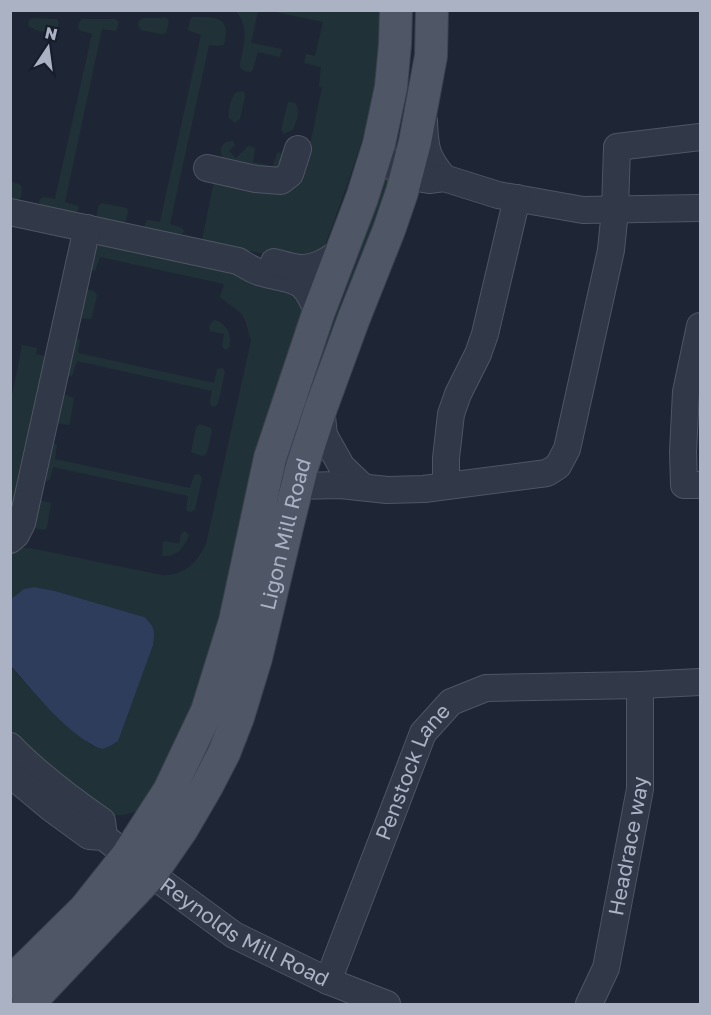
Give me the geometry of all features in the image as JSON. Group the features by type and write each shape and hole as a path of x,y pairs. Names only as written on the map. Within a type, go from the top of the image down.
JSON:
{"main road":[{"name":"Ligon Mill Road","path":"28,1005 130,858 169,791 207,711 235,621 270,458 318,314 362,198 379,144 391,87 396,10"},
{"name":"Ligon Mill Road","path":"10,983 85,909 130,858 182,829 224,753 256,658 297,486 321,408 389,230 406,176 424,98 430,56 432,10"}],"street":[{"path":"424,98 424,140 433,164 444,178"},
{"path":"262,496 297,486 340,485 387,490 424,489 547,473 558,466 567,449 611,250 617,147 700,137"},
{"path":"379,144 385,160 406,176 429,180 444,178 498,195 583,210 700,208"},
{"path":"207,168 256,180 281,181 290,174 298,149"},
{"path":"447,486 446,458 452,414 458,394 478,354 485,334 518,198"},
{"path":"10,212 238,261 258,272 299,283 312,297 318,314"},
{"path":"10,540 16,535 22,523 87,228"},
{"path":"238,261 260,259 302,268 325,262 341,251"},
{"path":"700,326 686,392 683,452 684,485 700,485"},
{"path":"321,408 324,435 342,467 363,487"},
{"name":"Penstock Lane","path":"328,981 423,732 451,702 486,687 700,682"},
{"name":"Headrace way","path":"589,1005 606,968 640,789 640,685"},
{"path":"10,746 53,786 102,821 130,858"},
{"path":"10,774 52,810 89,836 130,858"},
{"name":"Reynolds Mill Road","path":"130,858 234,935 328,981 387,1005"}],"shaded area":[{"path":"236,11 258,11 251,43 282,49 280,57 258,52 251,72 240,67 244,30"},
{"path":"271,11 383,11 376,98 323,251 319,255 275,256 202,240 213,186 217,180 276,191 309,149 322,88 319,86 321,67 304,63 306,54 315,56 323,22"},
{"path":"193,17 220,20 224,23 226,35 224,45 209,45 170,224 182,228 184,231 181,236 148,229 145,224 147,220 160,222 201,35 188,30"},
{"path":"33,18 57,19 59,23 56,32 50,33 34,29 28,25 29,20"},
{"path":"143,18 167,18 169,22 166,33 141,30 138,26 139,21"},
{"path":"82,19 115,19 119,23 116,31 102,29 65,202 78,206 78,211 73,213 41,206 39,202 43,197 55,199 92,34 79,30 78,24"},
{"path":"242,91 245,96 240,119 235,123 229,118 229,108 236,92"},
{"path":"288,102 295,103 298,109 293,130 284,134 281,130"},
{"path":"233,141 235,145 229,151 236,158 248,146 251,146 255,148 253,162 273,166 277,153 284,154 279,172 224,160 221,148 226,142"},
{"path":"385,177 389,182 388,189 286,476 282,476 280,459"},
{"path":"11,182 22,187 21,197 18,200 11,199"},
{"path":"101,203 127,208 126,220 123,223 98,217 98,207"},
{"path":"103,244 293,286 307,305 220,639 192,722 140,810 119,815 111,815 11,738 10,666 39,699 81,738 93,746 144,617 34,587 24,589 11,599 11,552 18,548 30,548 161,575 176,574 194,563 206,544 251,341 242,314 220,297 224,284 100,257 95,271 90,270 93,251"},
{"path":"85,289 94,291 97,295 91,319 78,318"},
{"path":"215,320 226,327 229,335 229,348 225,350 222,346 224,334 210,331 210,324"},
{"path":"76,337 80,340 78,353 214,383 217,369 223,368 225,372 218,404 213,407 210,404 212,391 77,361 73,374 69,376 66,373"},
{"path":"22,345 37,348 36,354 49,357 11,526 11,401"},
{"path":"63,394 74,398 69,425 56,423"},
{"path":"200,424 211,428 212,431 207,452 202,456 191,452 196,428"},
{"path":"53,442 57,445 55,459 190,488 194,475 199,474 202,478 195,510 190,512 186,509 188,496 53,467 50,479 48,481 43,479"},
{"path":"39,500 51,503 45,530 33,528"},
{"path":"185,531 189,535 182,548 172,555 162,556 163,542 179,544 181,534"}],"water":[{"path":"34,587 144,617 152,627 153,645 118,741 110,746 102,749 90,744 65,725 11,666 11,599 24,589"}]}
